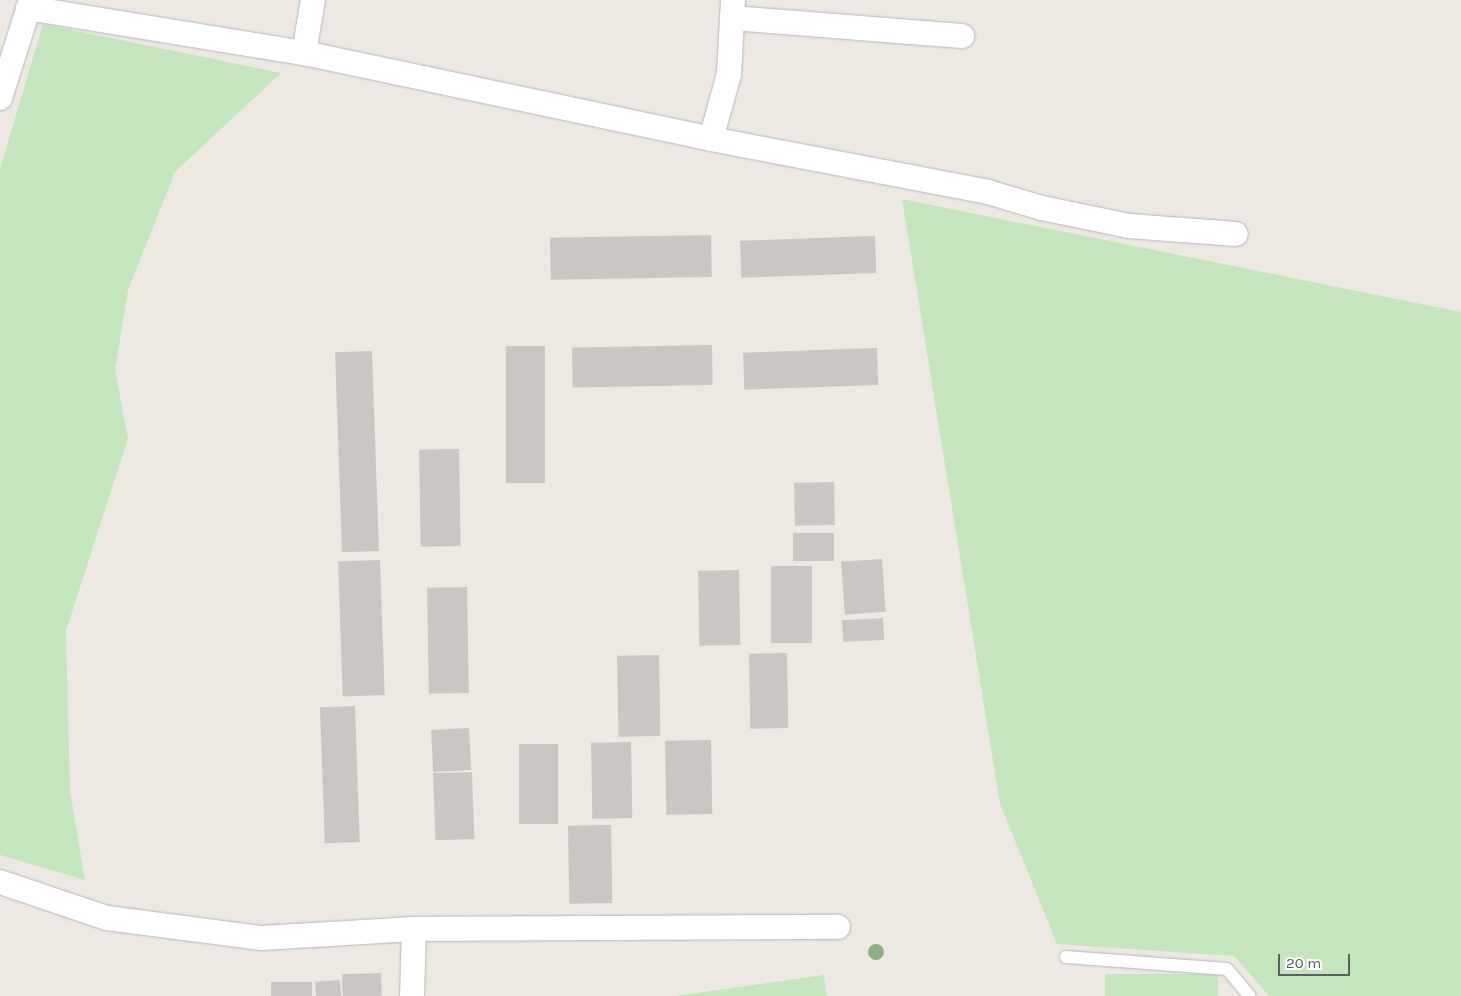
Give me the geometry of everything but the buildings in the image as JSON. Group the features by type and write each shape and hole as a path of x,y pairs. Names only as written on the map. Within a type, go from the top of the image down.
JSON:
{"street":[{"path":"304,53 313,0"},
{"path":"0,98 29,4 304,53 712,139 988,192 1042,208 1129,226 1236,234"},
{"path":"712,139 730,74 732,9 962,36"},
{"path":"0,882 107,918 262,938 414,929 838,927"},
{"path":"412,996 414,929"}],"lane":[{"path":"1066,957 1227,969 1250,996"}],"green space":[{"path":"43,24 281,73 175,172 128,290 115,370 128,438 66,631 70,790 85,880 0,855 0,169"},
{"path":"902,199 1461,312 1461,996 1269,996 1234,956 1057,944 1000,804"},
{"path":"1105,974 1218,974 1218,996 1105,996"},
{"path":"824,975 825,996 675,996"}]}
